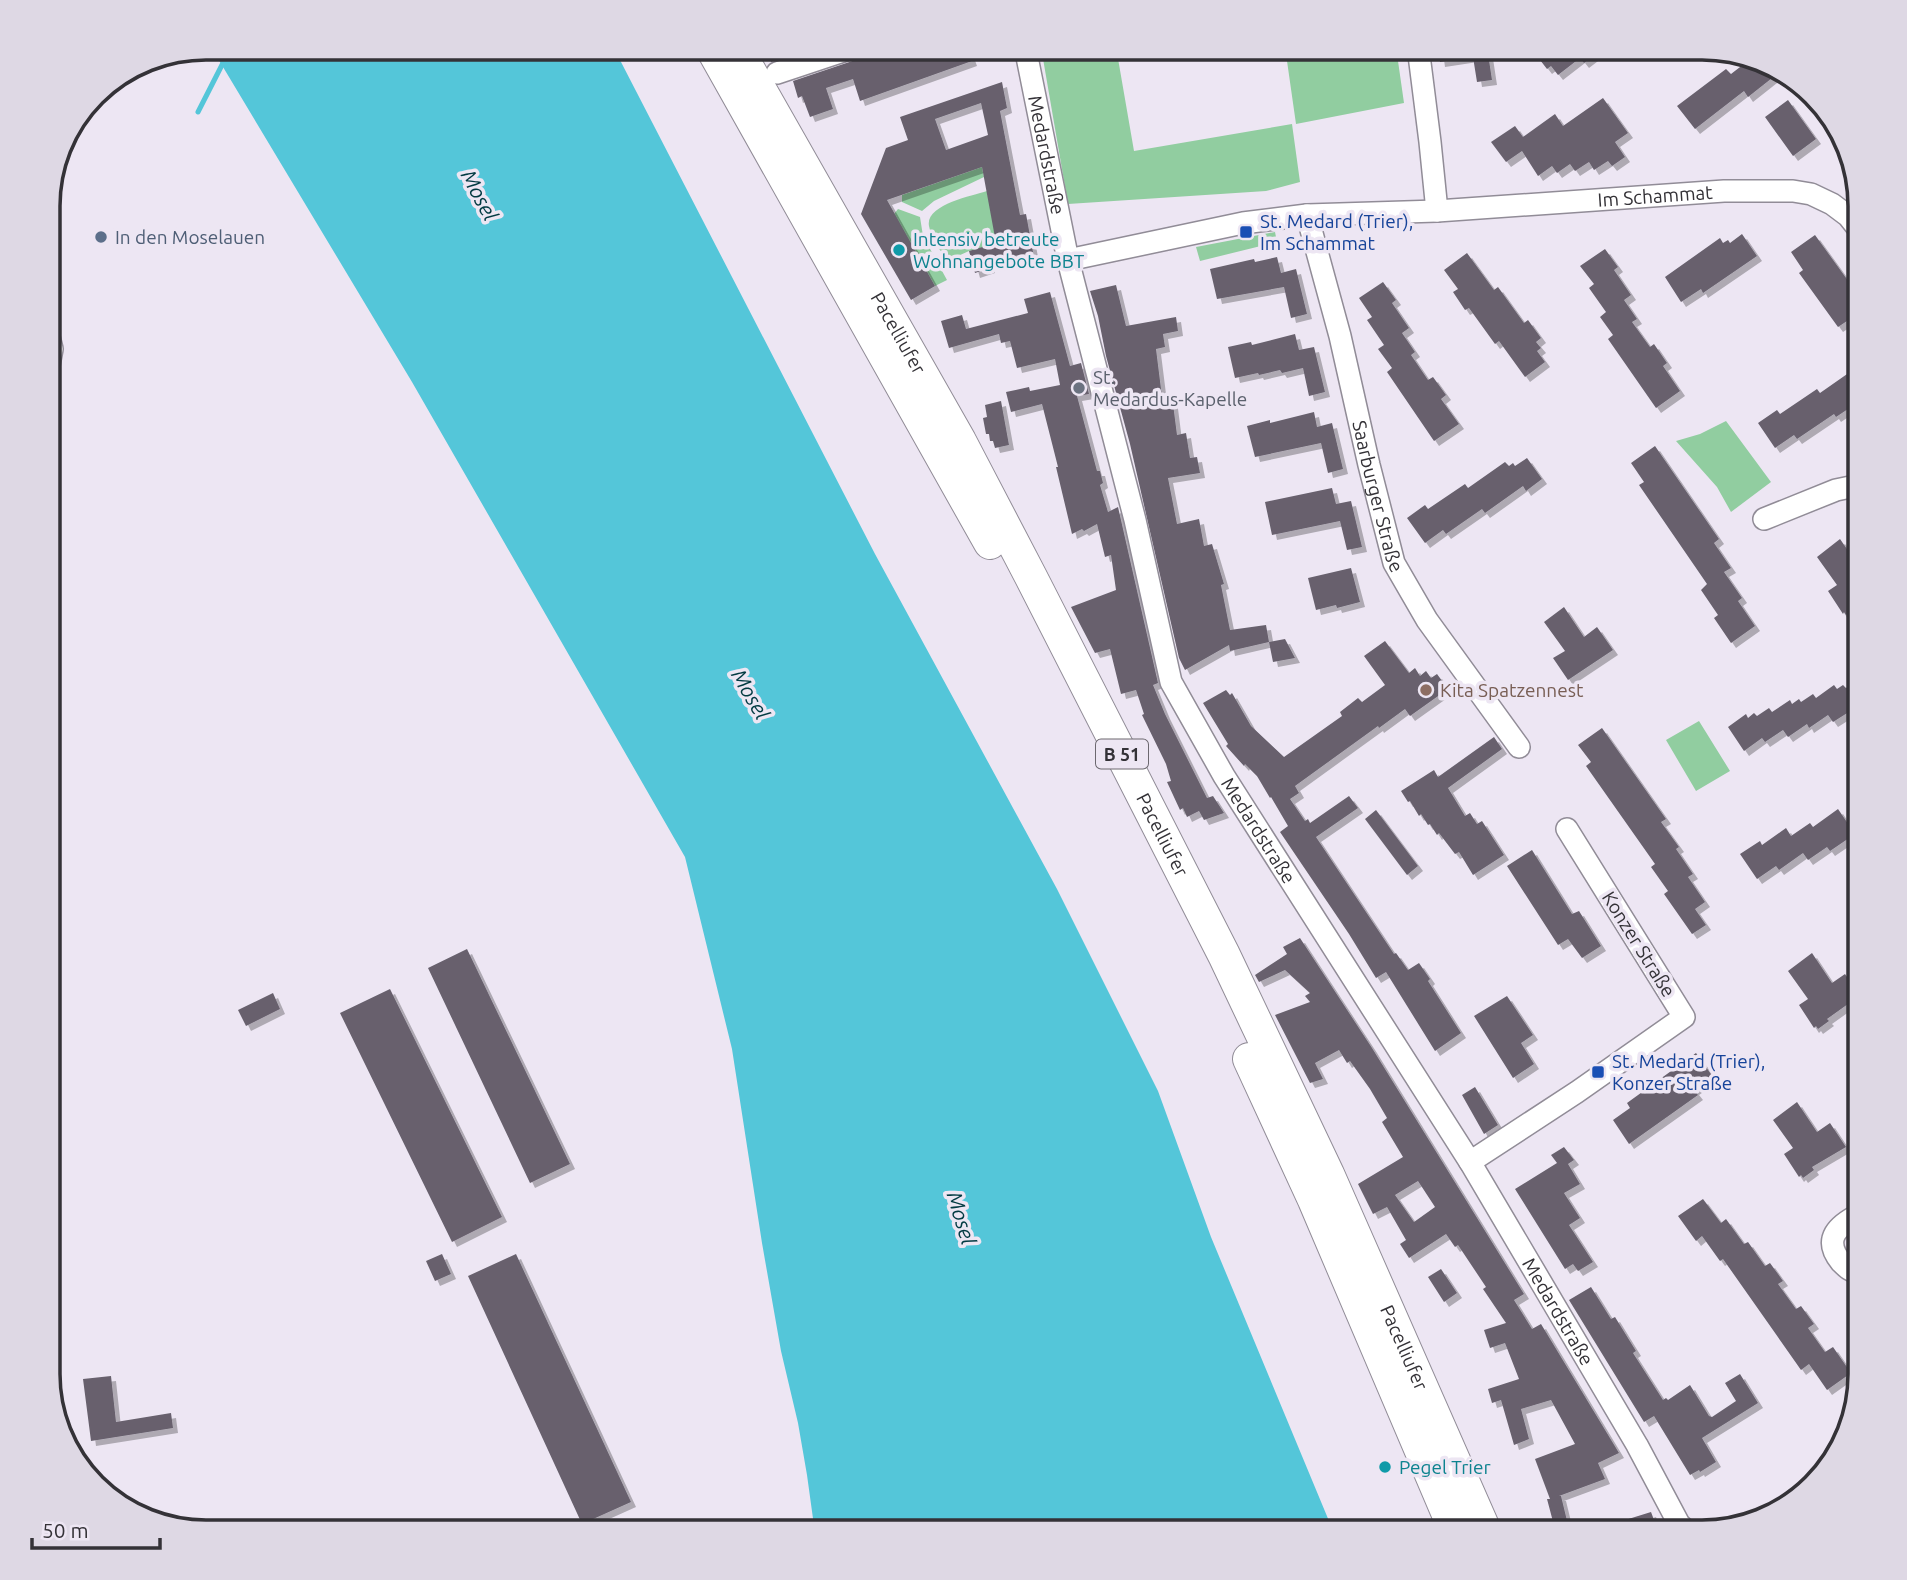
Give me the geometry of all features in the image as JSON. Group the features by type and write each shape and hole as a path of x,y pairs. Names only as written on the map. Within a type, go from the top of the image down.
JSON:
{"main road":[{"name":"Pacelliufer","path":"718,59 1011,580 1203,960 1314,1200 1450,1520"},
{"name":"Pacelliufer","path":"743,59 960,442 1224,955 1328,1174 1480,1520"}],"street":[{"path":"777,73 819,59"},
{"name":"Medardstraße","path":"1027,59 1068,260 1135,520 1171,682 1224,776 1470,1162 1637,1444 1677,1520"},
{"path":"1420,59 1437,211"},
{"name":"Im Schammat","path":"1068,260 1243,223 1307,215 1437,211 1724,191 1793,191 1811,194 1832,204 1848,216"},
{"name":"Saarburger Straße","path":"1307,215 1340,336 1394,563 1427,620 1519,747"},
{"path":"1765,519 1848,488"},
{"name":"Konzer Straße","path":"1470,1162 1684,1017 1567,829"},
{"path":"1848,1222 1834,1235 1831,1245 1836,1256 1848,1269"}],"green space":[{"path":"1043,59 1118,59 1134,151 1292,124 1300,182 1266,191 1068,204"},
{"path":"1287,59 1398,59 1404,103 1296,124"},
{"path":"982,167 984,177 934,201 922,211 902,202 902,195"},
{"path":"987,191 997,244 969,251 947,261 929,226 934,212 950,202"},
{"path":"898,209 920,217 923,236 947,280 935,286 894,214"},
{"path":"1275,232 1277,242 1200,261 1196,247"},
{"path":"1726,421 1771,482 1731,512 1717,487 1676,441 1700,434"},
{"path":"1699,721 1730,771 1696,791 1666,740"}],"water":[{"name":"Mosel","path":"218,59 619,59 875,554 1057,889 1158,1091 1211,1237 1329,1520 813,1520 798,1423 781,1351 762,1243 732,1049 685,857 412,382"}],"building":[{"path":"858,59 972,61 860,101 853,79 826,88 833,109 810,117 802,96 798,98 793,81"},
{"path":"1473,59 1489,59 1492,80 1477,82"},
{"path":"1539,59 1579,59 1558,75 1551,66 1547,69"},
{"path":"1742,65 1772,78 1748,97 1744,91 1695,129 1677,106 1726,69 1731,74"},
{"path":"1002,82 1007,108 1000,111 1020,215 1026,214 1033,252 988,262 990,268 975,273 969,251 996,243 982,167 887,200 935,286 911,300 861,214 886,148 908,140 900,117","holes":["981,103 988,135 946,150 935,119"]},
{"path":"1603,98 1628,133 1615,142 1625,157 1612,166 1608,161 1594,170 1589,162 1575,171 1570,164 1557,173 1552,166 1538,176 1522,151 1506,162 1491,142 1515,126 1523,137 1555,114 1563,126"},
{"path":"1788,100 1816,139 1793,156 1765,117"},
{"path":"1742,234 1757,256 1703,293 1701,289 1681,302 1665,277 1720,238 1723,243 1728,240 1730,243"},
{"path":"1815,235 1848,281 1848,320 1838,327 1799,273 1803,270 1791,252"},
{"path":"1605,249 1618,267 1614,270 1631,295 1624,300 1637,319 1632,322 1650,347 1654,344 1667,363 1663,366 1680,391 1656,408 1608,339 1613,335 1600,317 1606,312 1589,288 1594,284 1580,266"},
{"path":"1467,253 1494,290 1498,287 1524,323 1528,320 1541,338 1536,342 1541,348 1537,351 1545,362 1525,377 1499,341 1495,344 1469,308 1465,310 1453,292 1458,289 1444,270"},
{"path":"1277,257 1281,273 1296,269 1307,314 1291,318 1284,287 1217,299 1210,269"},
{"path":"1383,282 1396,300 1392,303 1409,328 1402,333 1415,352 1411,355 1428,380 1433,377 1446,395 1441,399 1459,424 1434,441 1387,372 1392,368 1378,349 1384,345 1367,320 1372,317 1359,298"},
{"path":"1116,285 1126,326 1176,317 1178,331 1163,334 1165,347 1156,349 1162,397 1172,396 1177,435 1186,433 1190,458 1197,457 1200,473 1168,478 1177,524 1199,519 1204,546 1212,544 1224,584 1221,585 1230,630 1266,625 1269,642 1230,651 1229,645 1185,670 1179,658 1130,444 1090,291"},
{"path":"1050,292 1070,366 1081,363 1089,394 1077,396 1097,471 1100,471 1103,483 1100,485 1108,512 1118,507 1158,683 1153,685 1207,798 1213,796 1224,813 1204,820 1199,811 1187,817 1183,808 1180,810 1167,782 1171,781 1166,764 1142,715 1144,714 1136,690 1121,694 1110,649 1095,653 1071,607 1116,590 1111,555 1105,557 1097,524 1072,534 1042,404 1011,412 1006,392 1060,385 1055,359 1017,368 1010,341 1001,343 999,334 949,348 941,321 962,315 966,329 1028,313 1024,299"},
{"path":"1295,334 1299,350 1314,347 1325,392 1309,396 1303,368 1235,378 1228,347 1251,342 1252,345"},
{"path":"1848,373 1848,409 1836,417 1834,414 1797,439 1794,435 1775,448 1758,423 1777,410 1780,414 1817,389 1820,393"},
{"path":"1001,401 1009,445 995,448 989,434 986,434 983,418 987,417 985,405"},
{"path":"1314,412 1317,427 1332,423 1343,469 1328,473 1321,443 1255,457 1247,426"},
{"path":"1655,446 1719,539 1714,543 1731,568 1724,572 1742,598 1738,601 1755,626 1731,643 1714,618 1718,615 1701,590 1707,584 1639,485 1644,482 1631,463"},
{"path":"1527,458 1542,479 1526,491 1523,486 1485,513 1482,509 1446,534 1443,530 1425,543 1407,518 1425,505 1428,509 1465,484 1468,488 1505,462 1509,466 1513,463 1515,466"},
{"path":"1332,488 1336,504 1351,501 1362,547 1347,550 1340,521 1272,535 1265,502"},
{"path":"1840,539 1848,551 1846,615 1828,591 1837,585 1817,557"},
{"path":"1351,568 1360,602 1316,610 1308,578"},
{"path":"1564,607 1584,637 1597,627 1613,650 1568,680 1553,658 1565,651 1544,622"},
{"path":"1285,639 1295,658 1273,662 1269,642"},
{"path":"1385,641 1409,673 1415,668 1420,676 1426,671 1431,678 1437,674 1448,689 1410,716 1405,709 1379,728 1378,726 1295,786 1299,793 1290,799 1305,821 1308,819 1310,823 1349,796 1358,808 1316,837 1394,954 1396,953 1408,970 1419,963 1461,1033 1435,1051 1386,972 1376,978 1280,832 1288,826 1271,797 1257,776 1226,746 1228,744 1203,703 1226,690 1230,695 1232,693 1251,726 1284,757 1342,716 1340,712 1358,698 1362,702 1385,685 1364,656"},
{"path":"1834,685 1837,689 1843,685 1848,687 1848,713 1833,722 1828,715 1809,728 1807,724 1788,737 1783,730 1765,742 1762,738 1744,751 1728,727 1746,714 1748,718 1754,713 1757,716 1769,708 1772,712 1790,700 1792,704 1799,699 1801,702 1813,694 1816,698"},
{"path":"1602,728 1666,819 1661,822 1679,847 1676,849 1693,874 1688,877 1705,902 1695,909 1706,925 1692,934 1664,894 1668,891 1651,867 1655,864 1586,766 1591,762 1578,745"},
{"path":"1494,737 1502,749 1448,788 1465,816 1470,813 1477,824 1482,821 1504,855 1473,875 1459,852 1455,854 1421,814 1419,816 1401,791 1434,770 1438,777"},
{"path":"1838,809 1848,824 1848,839 1830,851 1827,847 1808,860 1803,853 1779,870 1776,866 1757,879 1740,854 1760,841 1762,845 1786,828 1791,836 1810,823 1813,827"},
{"path":"1376,810 1418,866 1407,875 1365,819"},
{"path":"1532,850 1572,914 1579,911 1601,946 1582,958 1568,939 1558,945 1507,866"},
{"path":"1300,938 1372,1048 1524,1294 1514,1300 1532,1329 1541,1324 1619,1453 1598,1463 1605,1479 1559,1496 1567,1520 1553,1520 1547,1499 1550,1499 1535,1459 1575,1444 1551,1400 1521,1409 1529,1439 1514,1445 1501,1400 1492,1403 1488,1389 1519,1379 1505,1343 1490,1348 1484,1330 1506,1323 1483,1289 1486,1287 1458,1245 1455,1247 1446,1234 1409,1258 1400,1244 1406,1240 1387,1207 1373,1214 1358,1184 1403,1157 1382,1122 1387,1118 1370,1089 1339,1050 1315,1063 1323,1079 1310,1083 1275,1015 1310,1002 1305,996 1310,993 1285,970 1259,982 1255,975 1287,954 1283,947","holes":["1418,1181 1435,1207 1414,1222 1395,1195"]},
{"path":"467,949 570,1164 530,1183 428,968"},
{"path":"1812,953 1832,983 1845,974 1848,978 1848,1004 1818,1029 1816,1026 1814,1028 1799,1005 1808,999 1788,971"},
{"path":"390,989 502,1217 452,1242 340,1013"},
{"path":"273,993 280,1009 246,1026 238,1010"},
{"path":"1507,996 1533,1035 1521,1043 1534,1064 1513,1078 1474,1016"},
{"path":"1696,1053 1713,1077 1694,1090 1698,1095 1629,1144 1613,1120 1630,1108 1627,1103"},
{"path":"1475,1087 1498,1125 1484,1134 1462,1095"},
{"path":"1797,1102 1817,1132 1830,1123 1846,1147 1812,1167 1814,1170 1803,1178 1801,1175 1799,1177 1784,1154 1793,1148 1773,1120"},
{"path":"1564,1147 1574,1160 1568,1164 1580,1184 1564,1193 1580,1218 1569,1225 1593,1262 1578,1271 1573,1264 1565,1269 1515,1189 1557,1163 1551,1155"},
{"path":"1703,1199 1721,1223 1726,1219 1744,1244 1748,1242 1765,1266 1770,1263 1783,1281 1778,1284 1796,1309 1801,1306 1814,1324 1808,1328 1825,1352 1833,1347 1848,1369 1848,1375 1827,1390 1809,1364 1801,1370 1723,1259 1720,1261 1702,1236 1696,1241 1678,1216"},
{"path":"442,1254 451,1274 435,1281 426,1261"},
{"path":"516,1254 631,1502 591,1520 580,1520 468,1276"},
{"path":"1441,1269 1457,1293 1444,1302 1428,1277"},
{"path":"1591,1287 1611,1319 1615,1317 1636,1351 1633,1353 1663,1400 1668,1400 1690,1385 1712,1417 1736,1401 1725,1383 1740,1374 1758,1403 1702,1438 1716,1462 1690,1475 1654,1416 1644,1422 1569,1300"},
{"path":"111,1376 116,1422 171,1413 173,1428 91,1441 83,1379"},
{"path":"1651,1512 1654,1520 1625,1520"}],"waterway":[{"path":"198,112 225,59"}],"place":[{"name":"St. Medard (Trier), Im Schammat","path":"1246,232"},
{"name":"In den Moselauen","path":"101,237"},
{"name":"Intensiv betreute Wohnangebote BBT","path":"899,250"},
{"name":"St. Medardus-Kapelle","path":"1079,388"},
{"name":"Kita Spatzennest","path":"1426,690"},
{"name":"St. Medard (Trier), Konzer Straße","path":"1598,1072"},
{"name":"Pegel Trier","path":"1385,1467"}]}
